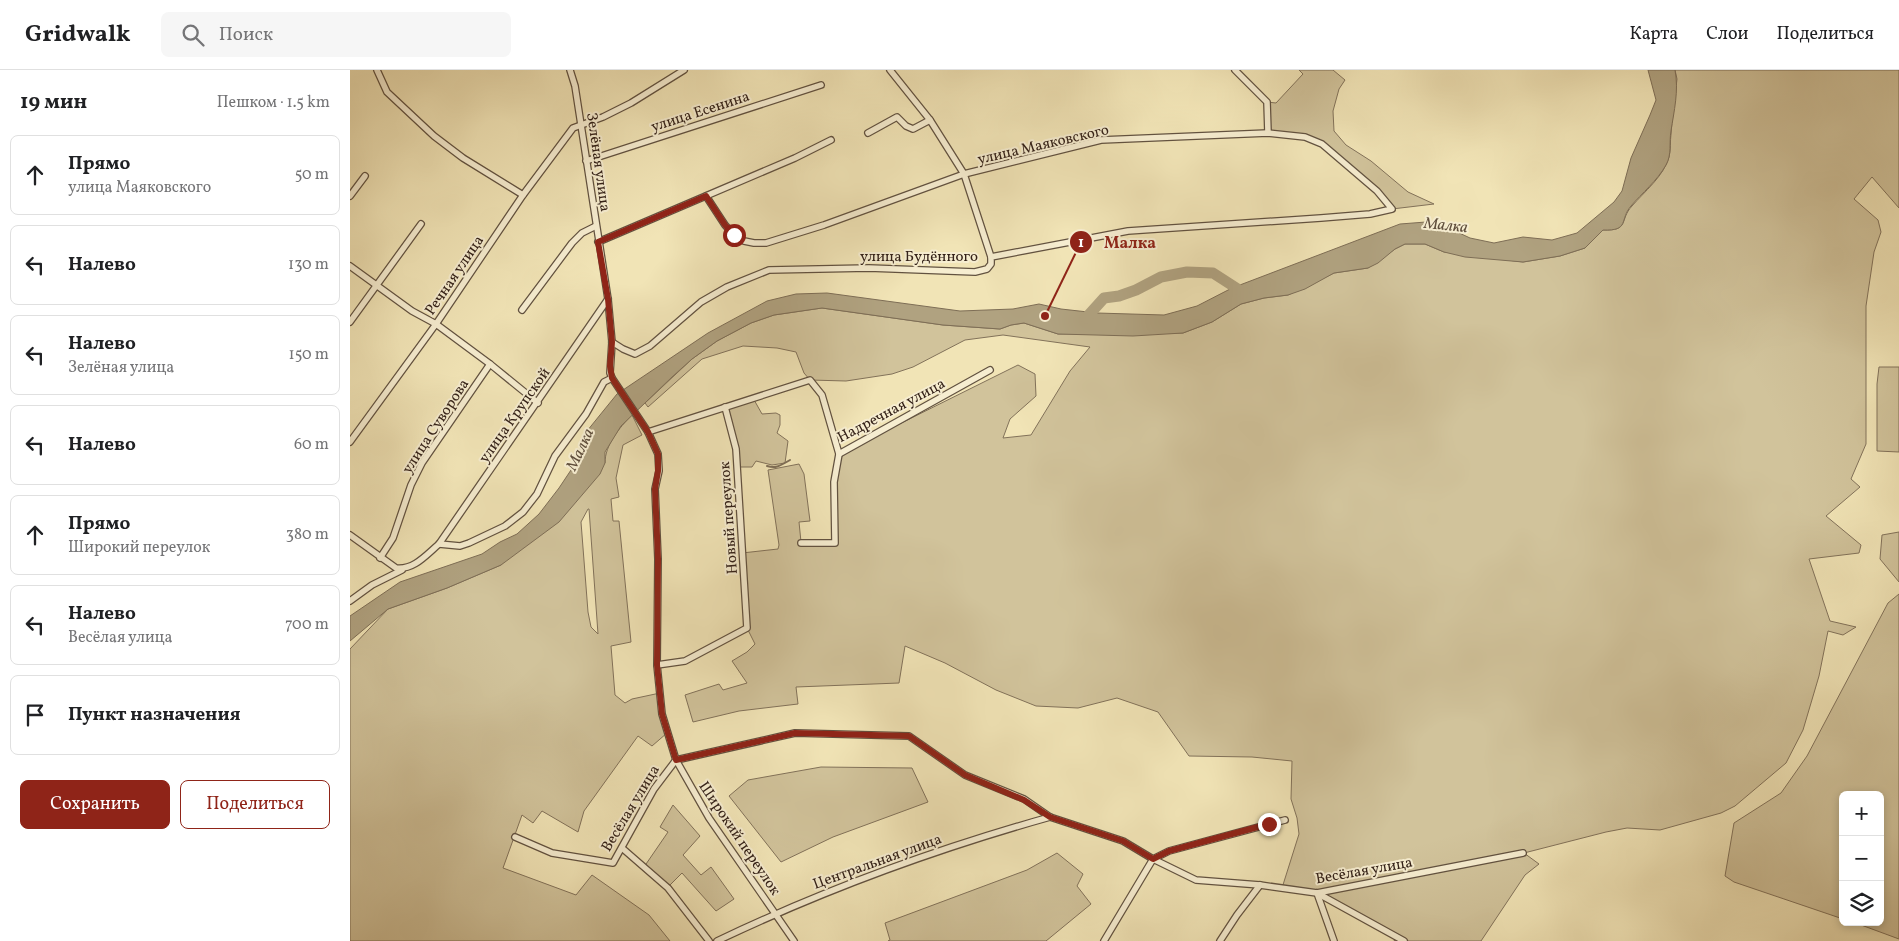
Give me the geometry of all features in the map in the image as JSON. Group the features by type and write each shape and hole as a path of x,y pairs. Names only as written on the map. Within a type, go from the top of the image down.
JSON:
{"street":[{"path":"377,70 387,92 434,136 470,162 523,195"},
{"name":"Зелёная улица","path":"570,70 575,86 608,299 612,342 610,366 612,378"},
{"path":"581,125 603,117 631,103 684,70"},
{"path":"890,70 930,120 964,174 990,257"},
{"path":"1236,70 1267,102 1268,133"},
{"name":"улица Есенина","path":"586,161 821,85"},
{"path":"868,133 897,117 906,126 913,129 930,120"},
{"name":"Речная улица","path":"350,442 436,324 523,195 573,128 581,125"},
{"name":"улица Маяковского","path":"706,196 734,235 744,241 754,243 766,242 824,225 964,174 1101,140 1268,133 1305,137 1322,144 1377,191 1392,209"},
{"path":"598,242 795,158 832,140"},
{"path":"350,196 366,176"},
{"name":"улица Будённого","path":"612,342 635,354 650,346 701,302 727,287 769,270 869,268 975,272 987,268 990,264 990,257 1128,231 1370,214 1392,209"},
{"path":"350,322 421,224"},
{"path":"522,310 572,243 582,234 596,226"},
{"path":"350,266 412,311 436,324 538,403"},
{"name":"улица Крупской","path":"404,569 412,567 439,544 608,299"},
{"name":"улица Суворова","path":"380,558 393,538 411,485 422,463 490,364"},
{"name":"Надречная улица","path":"648,432 810,380 822,395 839,454 990,370"},
{"path":"439,544 460,546 469,543 505,526 523,512 538,494 555,456 586,414 604,382 612,378"},
{"name":"Широкий переулок","path":"612,378 642,422 658,454 655,489 658,559 657,665 662,714 676,760 709,818 794,941"},
{"name":"Новый переулок","path":"657,665 685,661 748,628 736,449 725,407"},
{"path":"801,543 835,542 834,482 839,454"},
{"path":"350,535 380,558 396,568 404,569"},
{"path":"350,601 372,586 404,569"},
{"name":"Весёлая улица","path":"515,837 552,853 613,863 654,789 676,760 795,733 909,736 965,775 1024,800 1050,817 1123,841 1153,859 1196,880 1260,884 1317,893 1523,853"},
{"name":"Центральная улица","path":"717,941 775,913 921,857 995,832 1050,817"},
{"path":"1104,941 1153,859 1169,851 1284,820"},
{"path":"622,848 668,888 709,941"},
{"path":"1220,941 1260,884"},
{"path":"1317,893 1334,941"},
{"path":"1317,893 1404,941"}],"shaded area":[{"path":"1299,70 1333,70 1345,80 1339,89 1333,111 1334,131 1346,145 1371,161 1408,192 1434,204 1392,209 1375,190 1340,158 1316,142 1287,134 1268,133 1267,102 1276,103 1303,74"},
{"path":"1648,70 1675,70 1675,108 1668,161 1658,176 1627,211 1621,227 1603,230 1585,248 1560,256 1523,262 1465,257 1444,252 1425,244 1405,244 1368,268 1334,273 1305,289 1288,295 1264,298 1241,304 1212,322 1183,333 1133,336 1058,334 1024,323 1000,329 943,325 822,308 774,315 751,323 717,341 692,359 621,426 605,452 605,463 600,474 559,522 501,565 447,588 388,609 350,641 350,616 400,582 482,554 517,534 539,514 573,467 587,431 617,394 708,333 767,301 796,294 827,293 960,311 1013,309 1039,304 1061,309 1097,313 1164,315 1197,306 1232,288 1400,224 1426,222 1440,224 1470,238 1494,243 1523,237 1552,240 1577,233 1614,202 1622,191 1631,158 1656,100"},
{"path":"1675,70 1899,70 1899,208 1872,177 1854,199 1878,220 1881,232 1874,252 1866,306 1866,444 1851,479 1860,487 1826,516 1861,545 1859,553 1809,559 1830,621 1856,627 1843,635 1828,631 1819,676 1803,730 1786,763 1735,806 1721,813 1660,830 1627,828 1524,853 1539,864 1525,875 1481,941 1394,941 1396,937 1317,893 1282,888 1299,834 1297,818 1291,799 1292,761 1252,757 1189,756 1158,712 1117,698 1078,708 1036,706 996,690 945,663 905,646 899,683 796,687 798,704 739,711 693,722 685,695 719,684 723,690 747,683 732,661 747,652 755,644 747,628 742,553 778,549 779,545 768,470 799,464 804,474 810,521 799,522 801,542 834,543 834,482 839,454 1018,365 1035,374 1036,396 1010,419 1003,438 1031,435 1070,371 1090,347 1003,335 965,340 913,367 892,374 846,381 810,380 804,373 796,352 777,348 743,346 702,359 648,407 645,403 692,359 717,341 751,323 774,315 822,308 943,325 1000,329 1024,323 1058,334 1183,333 1212,322 1241,304 1264,298 1288,295 1334,273 1368,268 1405,244 1425,244 1444,252 1523,262 1560,256 1585,248 1603,230 1621,227 1628,211 1663,171 1670,151 1677,79"},
{"path":"1879,367 1899,367 1899,452 1877,451 1877,384"},
{"path":"753,398 762,414 776,413 780,415 780,425 777,433 788,441 785,463 772,465 756,461 752,467 737,467 725,407"},
{"path":"632,415 642,435 623,445 616,478 619,497 611,499 613,521 619,521 631,642 611,646 615,695 625,703 632,699 660,693 667,733 652,746 638,736 584,811 578,832 542,811 533,823 522,815 503,868 576,895 592,875 649,915 670,941 350,941 350,649 388,609 447,588 501,565 605,463 610,443","holes":["589,509 598,634 591,627 588,612 581,522"]},
{"path":"1899,532 1899,582 1880,559 1882,535"},
{"path":"1899,594 1899,939 1864,926 1884,926 1884,791 1839,791 1839,918 1734,882 1725,876 1734,823 1781,793 1807,756 1888,603"},
{"path":"821,767 912,768 928,802 833,837 781,862 729,796 748,780"},
{"path":"673,805 700,836 683,855 701,875 711,867 734,899 716,911 682,873 670,885 665,886 644,867 668,832 660,827"},
{"path":"1057,853 1083,874 1077,886 1091,904 1046,941 888,941 890,940 885,923 1027,870"}],"waterway":[{"path":"1086,318 1104,298 1119,296 1136,290 1161,277 1187,272 1213,273 1244,293"},
{"path":"767,466 776,467 790,460"}],"place":[{"name":"Малка","path":"1045,316"}],"route":[{"path":"734,235 706,196 598,242 608,299 612,342 610,373 653,440 658,454 655,489 658,559 657,665 662,714 676,760 795,733 909,736 965,775 1024,800 1050,817 1123,841 1153,859 1169,851 1269,824"}]}
